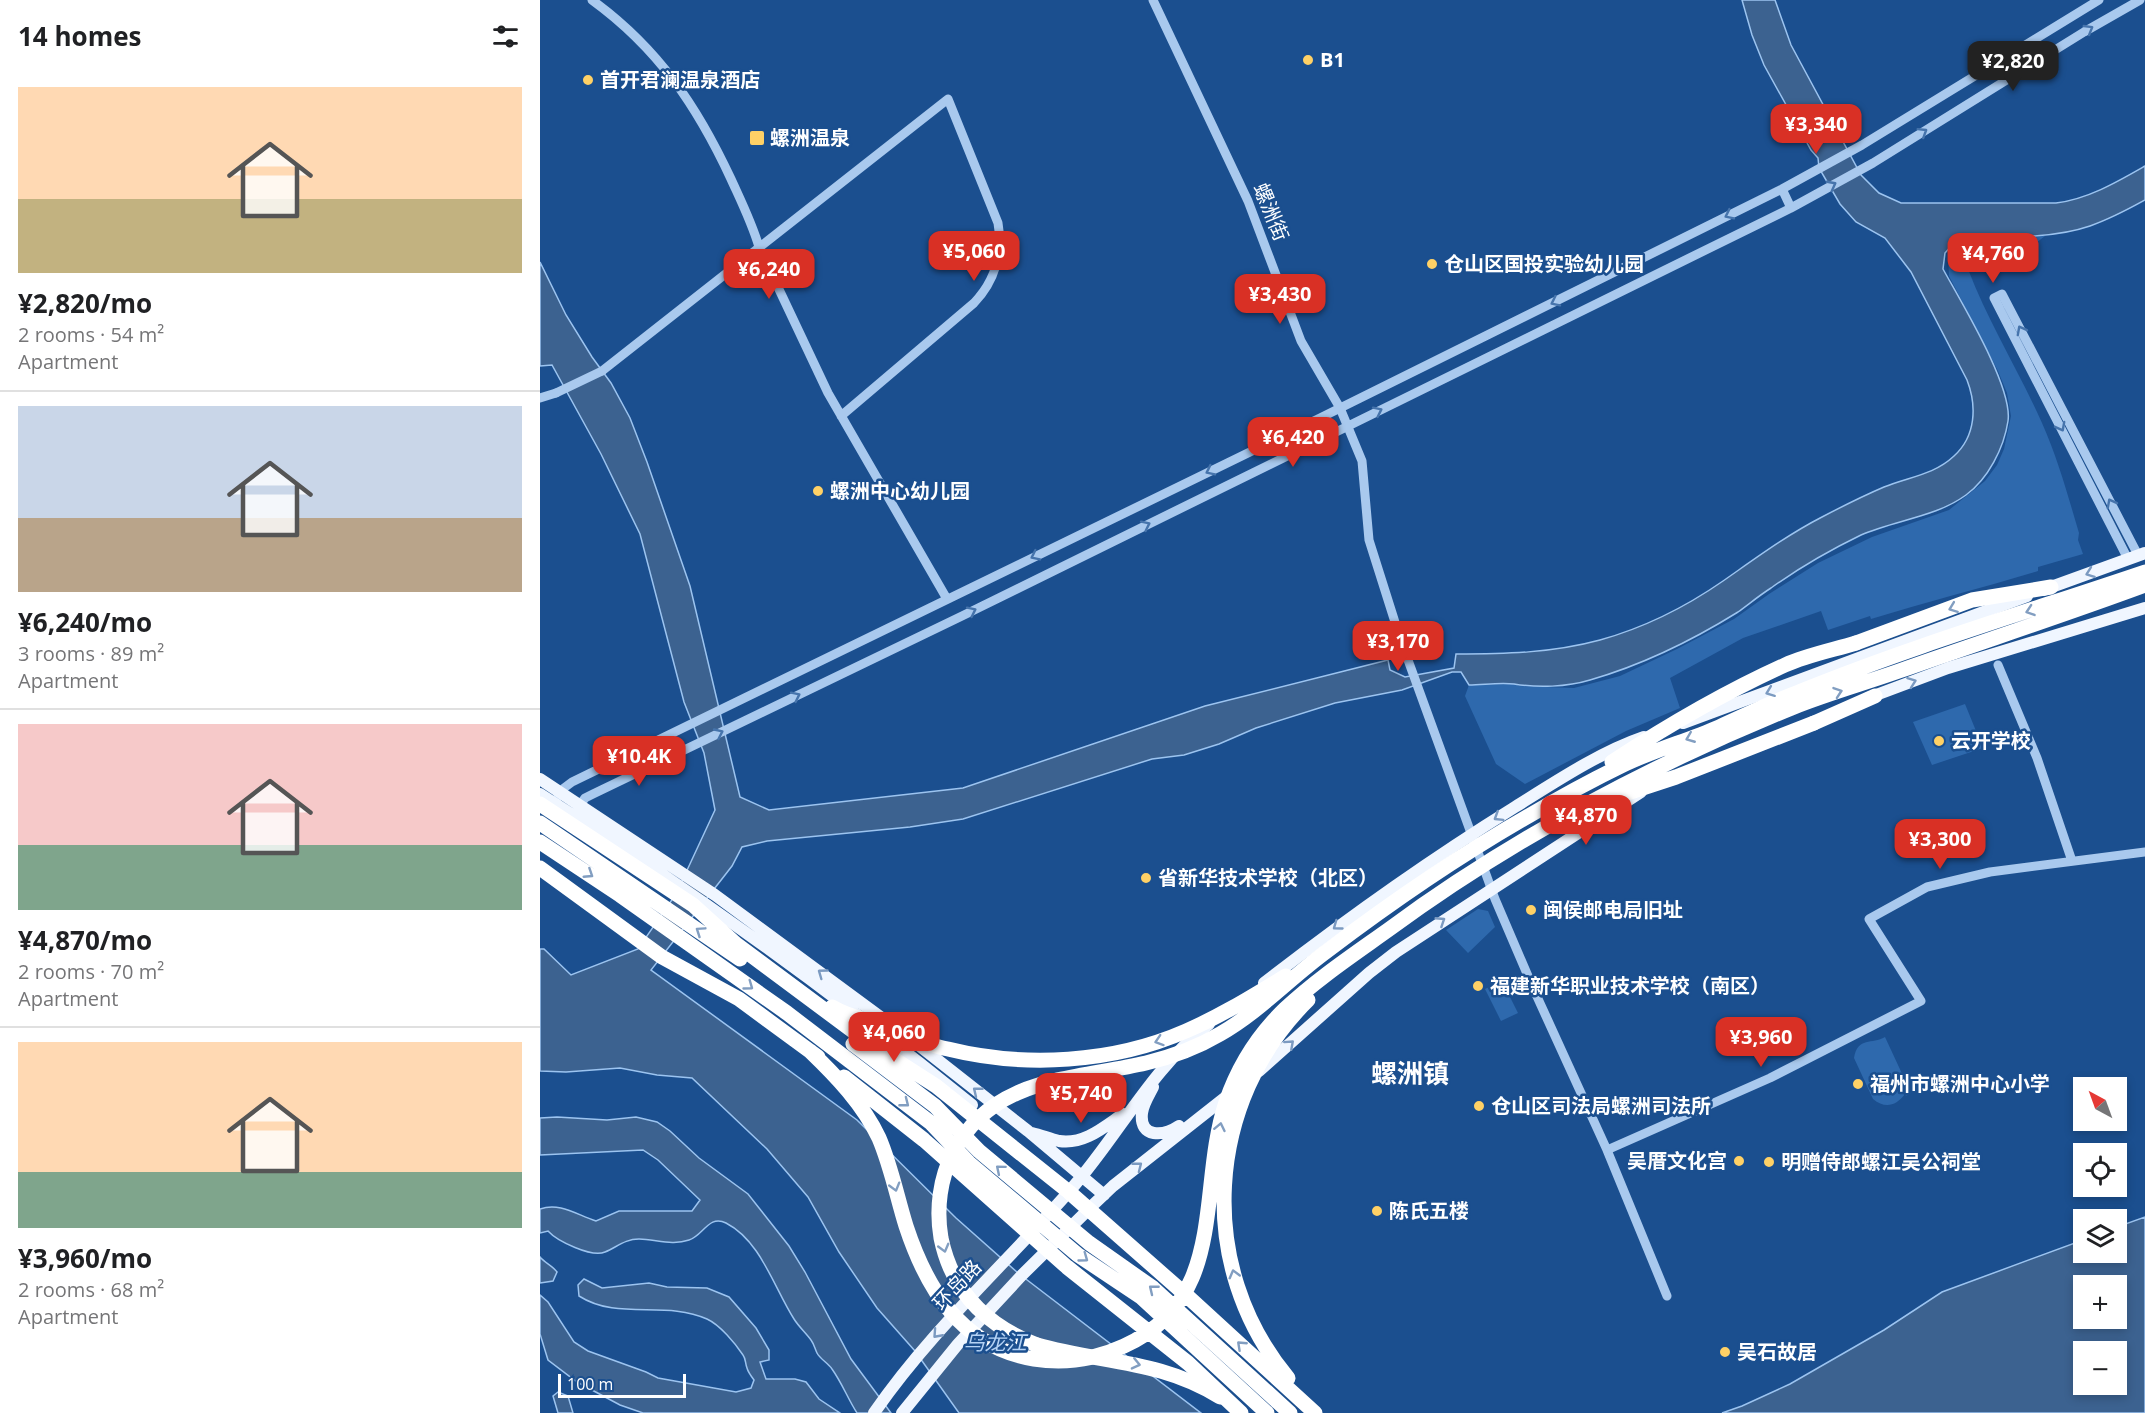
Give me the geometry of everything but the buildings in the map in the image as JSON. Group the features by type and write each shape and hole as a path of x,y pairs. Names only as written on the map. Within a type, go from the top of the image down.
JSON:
{"highway":[{"path":"786,980 843,1014 947,1049 998,1058 1059,1060 1113,1053 1159,1041 1230,1010 1322,954 1450,862 1624,764 1719,727 1799,692 1907,652 2145,572"},
{"path":"810,1051 843,1085 869,1119 884,1151 906,1226 923,1269 933,1289 948,1310 964,1326 986,1342 1014,1354 1043,1360 1078,1360 1114,1351 1133,1342 1158,1324 1178,1302 1196,1269 1204,1241 1216,1149 1225,1105 1248,1055 1269,1025 1299,996 1424,904 1510,848 1616,788 1796,706 2145,585"},
{"path":"1565,796 1587,778 1649,738 1731,691 1787,664 1856,643 1971,600 2051,587"},
{"path":"1578,810 1676,777 1814,723 1875,696"},
{"path":"552,800 693,905 736,944 869,1043 936,1086 1043,1170 1316,1413"},
{"path":"540,823 707,935 935,1107 979,1151 1089,1243 1152,1288 1290,1413"},
{"path":"540,842 620,895 750,987 931,1123 969,1163 1078,1254 1141,1297 1267,1413"},
{"path":"540,868 662,957 739,999 810,1051 924,1140 1067,1268 1188,1363 1237,1409"},
{"path":"1316,1413 1271,1359 1244,1306 1235,1280 1226,1240 1224,1202 1226,1161 1243,1098 1278,1034 1318,991 1380,936"},
{"path":"1237,1409 1194,1382 1161,1370 1061,1352 1019,1338 990,1321 965,1293 947,1258 940,1228 939,1206 943,1177 956,1147 966,1132 995,1103 1041,1083 1147,1062 1202,1043 1219,1035 1260,1008 1322,954"}],"main road":[{"path":"1028,1131 1059,1141 1077,1140 1095,1133 1131,1108 1161,1070 1206,1026 1321,938 1472,833 1552,784 1626,743 1745,702 2137,556"},
{"path":"1161,1070 1142,1112 1143,1123 1151,1132 1164,1134 1217,1104 1267,1065 1379,964 1439,922 1644,790 1805,720 1948,668 2145,608"},
{"path":"540,779 552,800"},
{"path":"540,794 576,810 943,1063 1104,1195"},
{"path":"711,901 1094,1204"},
{"name":"环岛路","path":"902,1413 950,1354 1022,1275 1094,1204 1217,1104"},
{"name":"环岛路","path":"874,1413 913,1362 1073,1187 1131,1108"}],"street":[{"path":"592,0 637,38 661,63 687,97 719,154 753,226 759,247 841,416 947,599"},
{"name":"螺洲街","path":"1153,0 1248,201 1302,341 1340,408 1362,461 1369,540 1403,646 1491,889 1525,970 1607,1150 1667,1296"},
{"path":"552,800 572,782 1340,408 1782,189 1862,145 2098,0"},
{"path":"576,810 588,796 744,722 1791,208 1873,163 2084,32 2140,0"},
{"path":"540,398 556,393 602,371 948,99 998,223 999,245 995,269 984,291 974,303 841,416"},
{"path":"1782,189 1791,208"},
{"path":"2002,294 2137,556 1994,298 2002,294"},
{"path":"1998,665 2044,776 2072,861"},
{"path":"1607,1150 1770,1078 1921,1000 1869,919 1927,887 1990,872 2145,852"}],"shaded area":[{"path":"2045,236 2018,257 1968,269 2048,437 2067,491 2083,554 2038,567 2038,571 1871,619 1870,616 1828,630 1821,611 1743,638 1670,678 1680,708 1626,731 1525,784 1496,764 1465,696 1469,685 1515,684 1574,688 1620,676 1734,619 1818,563 1872,537 1949,510 1985,481 1997,465 2004,449 2011,416 2007,393 1998,371 1949,276 1948,257 1953,244 1960,238"},
{"path":"1965,704 1983,748 1932,765 1913,722"},
{"path":"1478,909 1488,911 1495,927 1468,953 1446,930"},
{"path":"1502,981 1518,1013 1501,1021 1485,989"},
{"path":"1885,1037 1911,1093 1906,1096 1905,1094 1890,1105 1873,1099 1854,1058 1862,1044"}],"water":[{"name":"乌龙江","path":"1742,0 1775,0 1791,45 1861,175 1879,193 1901,203 2056,203 2091,194 2145,166 2145,200 2125,211 2090,226 2058,233 2009,237 1960,236 1945,253 1943,269 1984,345 2007,406 2008,421 1999,452 1988,472 1974,488 1942,508 1861,535 1826,553 1738,612 1667,651 1590,680 1552,686 1503,683 1469,685 1461,672 1452,672 1402,690 1335,703 1256,728 1219,744 1184,755 1152,759 963,819 910,827 767,841 742,847 732,866 651,970 857,1120 956,1218 1018,1273 1201,1413 959,1413 915,1351 877,1308 839,1252 808,1197 767,1149 692,1078 657,1075 620,1068 566,1072 540,1071 540,949 544,949 571,975 638,949 676,894 715,810 704,753 684,702 640,534 601,454 552,365 540,366 540,262 566,315 611,383 630,418 647,462 690,586 740,797 769,810 963,788 1205,706 1388,660 1390,670 1405,677 1454,668 1456,654 1546,650 1616,635 1648,623 1695,599 1784,539 1822,517 1884,487 1929,472 1954,456 1967,439 1972,420 1972,400 1967,380 1911,272 1885,238 1856,222 1840,204 1819,168 1818,158 1811,150 1764,65"},
{"path":"636,1117 657,1122 699,1158 748,1194 789,1246 851,1359 891,1413 857,1413 832,1369 818,1355 811,1340 794,1319 758,1253 749,1241 726,1223 715,1221 694,1238 683,1242 634,1239 599,1253 575,1248 548,1231 540,1233 540,1209 547,1207 568,1210 596,1221 619,1211 692,1211 700,1200 658,1160 643,1150 540,1155 540,1118 607,1120"},
{"path":"2145,1217 2145,1413 1722,1413 1790,1384 1884,1330 1942,1292 2073,1244 2073,1263 2127,1263 2127,1223"},
{"path":"540,1257 557,1272 553,1281 540,1283"},
{"path":"584,1279 602,1288 649,1283 667,1287 707,1288 729,1297 756,1328 769,1350 769,1360 760,1362 766,1379 795,1379 806,1382 819,1399 840,1413 643,1413 620,1405 577,1382 548,1360 540,1334 540,1295 548,1302 574,1342 588,1351 658,1378 736,1392 751,1388 754,1380 740,1350 717,1325 707,1319 675,1311 626,1309 594,1303 579,1296 578,1285"},
{"path":"558,1392 568,1396 573,1413 558,1413 553,1396"}],"place":[{"name":"B1","path":"1308,60"},
{"name":"首开君澜温泉酒店","path":"588,80"},
{"name":"螺洲温泉","path":"757,138"},
{"name":"仓山区国投实验幼儿园","path":"1432,264"},
{"name":"螺洲中心幼儿园","path":"818,491"},
{"name":"云开学校","path":"1939,741"},
{"name":"省新华技术学校（北区）","path":"1146,878"},
{"name":"闽侯邮电局旧址","path":"1531,910"},
{"name":"福建新华职业技术学校（南区）","path":"1478,986"},
{"name":"福州市螺洲中心小学","path":"1858,1084"},
{"name":"仓山区司法局螺洲司法所","path":"1479,1106"},
{"name":"吴厝文化宫","path":"1739,1161"},
{"name":"明赠侍郎螺江吴公祠堂","path":"1769,1162"},
{"name":"陈氏五楼","path":"1377,1211"},
{"name":"吴石故居","path":"1725,1352"}],"district":[{"name":"螺洲镇","path":"1410,1074"}]}
